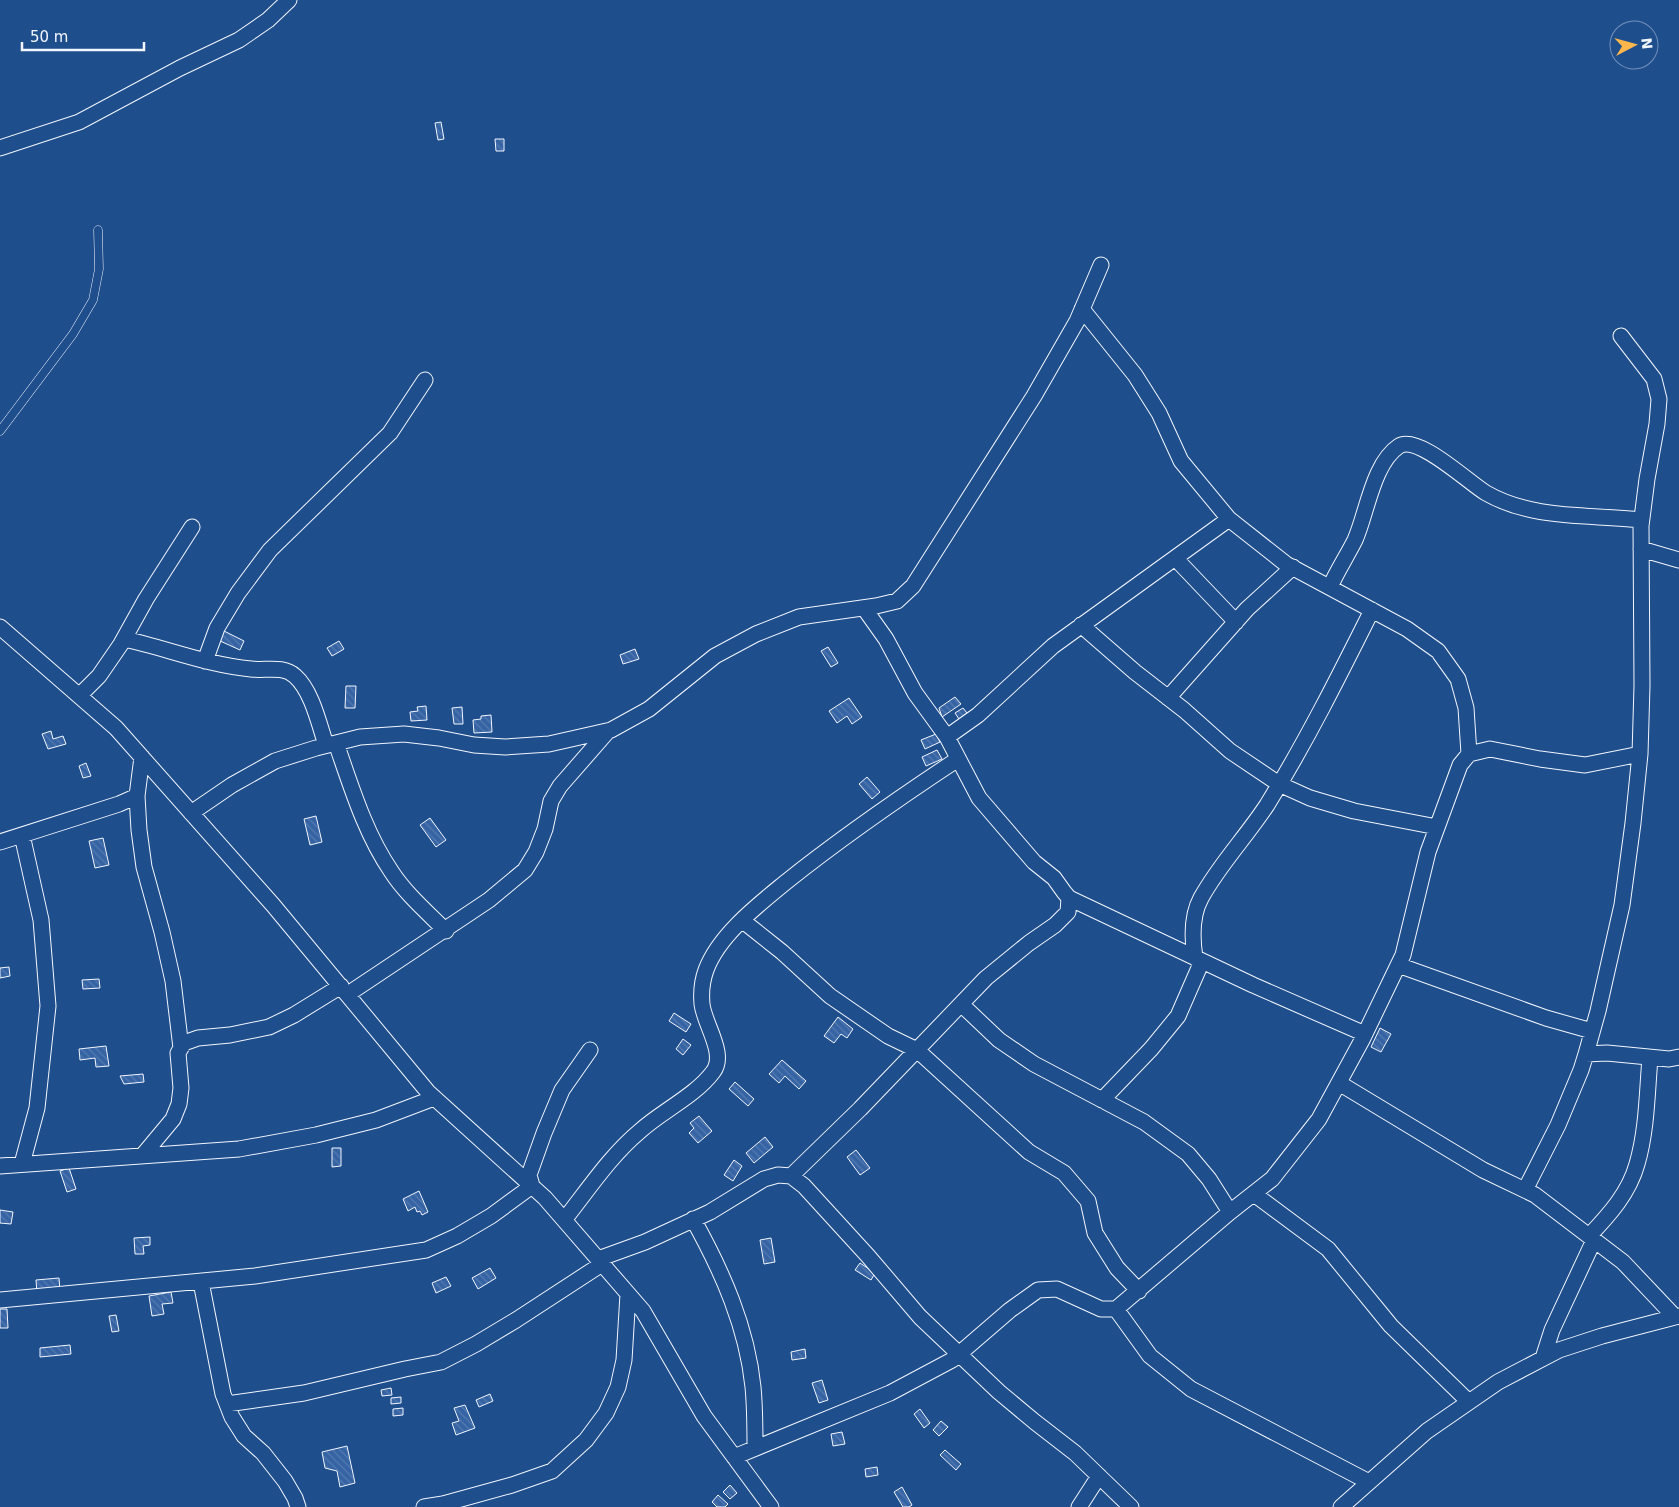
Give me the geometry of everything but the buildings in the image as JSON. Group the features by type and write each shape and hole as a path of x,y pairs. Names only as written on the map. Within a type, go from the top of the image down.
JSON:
{"street":[{"path":"0,148 79,122 180,68 239,40 268,20 289,0"},
{"path":"191,813 232,785 275,761 360,737 404,734 474,745 505,747 549,744 608,731 649,709 715,656 756,634 799,618 897,601 913,586 1034,396 1077,321 1101,265"},
{"path":"1082,309 1135,375 1160,413 1181,461 1229,519 1293,568 1407,629 1438,651 1458,679 1466,708 1469,754"},
{"path":"1525,1190 1558,1125 1586,1054 1622,905 1633,823 1640,754 1642,686 1641,520 1657,424 1659,399 1654,379 1621,336"},
{"path":"205,660 221,621 238,593 270,550 390,433 424,380"},
{"path":"1330,587 1355,540 1367,502 1383,463 1399,446 1405,444 1419,446 1436,456 1486,493 1516,507 1542,512 1611,516 1641,520"},
{"path":"947,737 978,715 1053,646 1229,519"},
{"path":"79,696 99,676 124,639 146,599 192,528"},
{"path":"1641,549 1679,560"},
{"path":"1176,559 1236,622"},
{"path":"1168,698 1247,609 1293,568"},
{"path":"864,608 886,639 915,693 947,737 978,798 1034,862 1054,878 1069,898 1199,960 1365,1034"},
{"path":"1102,1100 1151,1049 1178,1016 1199,960 1192,939 1194,921 1200,900 1279,784 1314,722 1372,610"},
{"path":"1081,625 1230,751 1279,784 1310,798 1354,812 1437,827"},
{"path":"0,627 116,728 273,905 434,1098 545,1198 643,1311 704,1416 771,1507"},
{"path":"124,639 252,670 282,670 294,675 304,686 374,842 391,872 413,898 446,931"},
{"path":"143,1155 172,1119 179,1104 181,1088 178,1053 184,1043 198,1038 230,1035 269,1027 345,990 446,931 489,900 525,870 536,852 544,829 550,801 565,780 608,731"},
{"path":"734,1457 890,1393 952,1360 1010,1310 1038,1290 1057,1289 1101,1309 1116,1309 1230,1212 1272,1179 1319,1119 1365,1034 1403,954 1428,852 1460,765 1469,754 1490,749 1540,759 1585,765 1640,754"},
{"path":"142,758 137,796 138,830 144,866 173,981 181,1048"},
{"path":"564,1220 620,1149 640,1131 701,1085 715,1071 718,1059 716,1045 702,1005 703,984 706,970 722,942 764,900 864,822 958,759"},
{"path":"0,842 119,804 137,796"},
{"path":"22,835 40,920 48,1006 37,1108 22,1164"},
{"path":"791,1176 860,1109 986,978 1029,942 1055,925 1068,912 1069,898"},
{"path":"743,921 782,952 830,996 888,1036 917,1050 1029,1152 1064,1174 1088,1201 1095,1233 1117,1268 1139,1291"},
{"path":"1398,965 1546,1018 1592,1031"},
{"path":"961,1004 999,1040 1034,1064 1144,1122 1188,1154 1209,1179 1230,1212"},
{"path":"532,1186 529,1175 562,1090 590,1050"},
{"path":"1586,1054 1607,1053 1669,1059 1679,1057"},
{"path":"1543,1358 1552,1330 1592,1238 1625,1191 1637,1165 1644,1127 1650,1058"},
{"path":"1339,1082 1475,1166 1535,1195 1623,1262 1676,1320"},
{"path":"0,1166 239,1149 316,1135 376,1120 434,1098"},
{"path":"227,1404 304,1393 441,1362 508,1325 600,1261 710,1212 764,1179 778,1175 791,1176 804,1186 868,1256 920,1318 1014,1404 1075,1453 1131,1507"},
{"path":"0,1300 201,1282 344,1264 426,1250 457,1236 491,1216 532,1186"},
{"path":"1254,1194 1328,1250 1391,1326 1470,1402"},
{"path":"693,1220 710,1250 732,1301 745,1343 753,1386 755,1448"},
{"path":"201,1282 214,1349 227,1404 232,1417 244,1436 263,1453 285,1481 298,1507"},
{"path":"424,1507 443,1504 512,1485 552,1471 586,1440 606,1413 618,1387 624,1360 628,1294"},
{"path":"1116,1309 1150,1356 1191,1389 1369,1482"},
{"path":"1341,1507 1427,1431 1498,1382 1558,1350 1602,1336 1676,1320"},
{"path":"1079,1507 1100,1476"}],"lane":[{"path":"0,431 73,334 93,300 99,270 98,230"}]}
